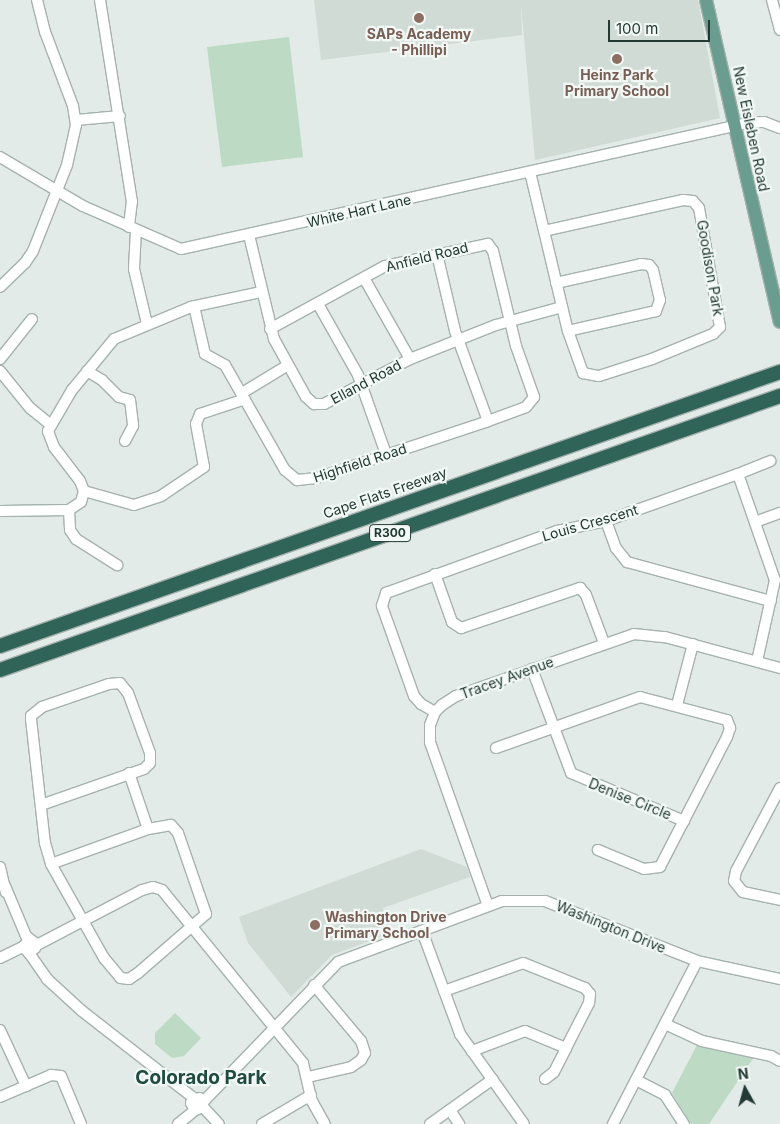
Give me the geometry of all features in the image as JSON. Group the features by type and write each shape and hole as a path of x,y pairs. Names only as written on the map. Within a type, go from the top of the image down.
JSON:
{"highway":[{"name":"Cape Flats Freeway","path":"0,646 776,373"},
{"name":"R300","path":"0,670 780,396"}],"main road":[{"name":"New Eisleben Road","path":"706,0 780,322"}],"street":[{"path":"2,282 28,259 58,190 71,148 76,120 37,0"},
{"path":"100,0 120,116 132,201 134,269 147,324"},
{"path":"772,0 780,30"},
{"path":"76,120 120,116"},
{"name":"White Hart Lane","path":"0,156 58,190 133,228 181,249 734,127 760,122 780,128"},
{"path":"530,172 556,283 568,331 656,310 660,300 654,270 650,264 641,264 556,283"},
{"name":"Goodison Park","path":"544,231 683,200 693,201 699,208 720,313 718,331 652,359 592,376 581,370 568,331"},
{"name":"Elland Road","path":"249,235 270,329 306,397 314,404 324,404 410,359 458,340 510,320 562,307"},
{"name":"Anfield Road","path":"270,329 385,266 479,244 492,247 510,320"},
{"path":"437,254 458,340 488,421"},
{"path":"364,278 410,359"},
{"path":"261,292 197,306 147,324 114,339 87,370 50,424 48,431 54,447 84,491 134,505 161,496 204,467 196,424 200,414 244,396 288,366"},
{"path":"318,304 362,384 386,454"},
{"name":"Highfield Road","path":"197,306 204,352 225,365 284,470 297,480 309,480 488,421 526,406 534,397 510,320"},
{"path":"0,359 32,319"},
{"path":"87,370 132,404 133,426 126,440"},
{"path":"0,371 30,408 50,424"},
{"name":"Louis Crescent","path":"435,712 414,696 382,601 390,590 557,531 606,521 770,462"},
{"path":"738,474 775,580 757,661"},
{"path":"0,511 69,510 81,502 84,491"},
{"path":"69,510 70,530 76,539 117,565"},
{"path":"755,522 780,513"},
{"path":"606,521 620,557 627,562 771,601"},
{"path":"435,574 452,622 461,628 580,588 586,595 604,643"},
{"name":"Tracey Avenue","path":"435,712 456,696 604,643 642,633 693,644 780,668"},
{"path":"677,705 693,644"},
{"path":"496,748 553,728 532,669"},
{"path":"41,805 148,766 151,756 128,693 120,683 109,684 33,713 31,720 41,805 51,864 107,963 125,979 138,973 205,917 206,910 178,833 171,825 148,829 51,864"},
{"name":"Denise Circle","path":"640,697 677,705 725,718 730,728 684,821 576,776 568,768 553,728 640,697"},
{"path":"435,712 429,734 431,748 488,906"},
{"path":"129,773 148,829"},
{"path":"780,788 734,881 743,892 780,900"},
{"path":"598,850 637,866 655,870 663,864 684,821"},
{"path":"0,867 11,915 48,979 219,1124"},
{"path":"0,958 153,887 162,890 303,1063 311,1095 324,1124"},
{"name":"Washington Drive","path":"178,1124 314,985 349,956 488,906 516,899 545,901 697,961 780,979"},
{"path":"422,931 458,1029 524,1124"},
{"path":"613,1124 697,961"},
{"path":"444,991 523,963 585,988 590,994 589,1003 554,1072 545,1079"},
{"path":"308,1077 351,1067 362,1060 365,1053 361,1041 314,985"},
{"path":"665,1024 702,1041 772,1056 780,1061"},
{"path":"0,1030 26,1086"},
{"path":"472,1051 525,1032 566,1048"},
{"path":"0,1097 51,1075 61,1076 81,1124"},
{"path":"430,1124 493,1079"},
{"path":"636,1080 665,1095 684,1124"},
{"path":"262,1124 311,1095"},
{"path":"197,1105 211,1124"},
{"path":"450,1110 460,1124"}],"shaded area":[{"name":"Heinz Park Primary School","path":"314,0 698,0 720,118 535,160 521,4 522,35 321,60"},
{"name":"Washington Drive Primary School","path":"421,849 467,867 470,877 383,908 391,933 332,955 291,997 248,943 239,917"}],"green space":[{"path":"289,37 303,157 222,167 207,47"},
{"path":"175,1013 201,1038 184,1056 172,1058 155,1044 155,1033"},
{"path":"697,1045 754,1057 709,1124 691,1124 672,1093"}],"place":[{"name":"SAPs Academy - Phillipi","path":"419,18"},
{"name":"Heinz Park Primary School","path":"617,59"},
{"name":"Washington Drive Primary School","path":"315,925"}],"district":[{"name":"Colorado Park","path":"201,1078"}]}
